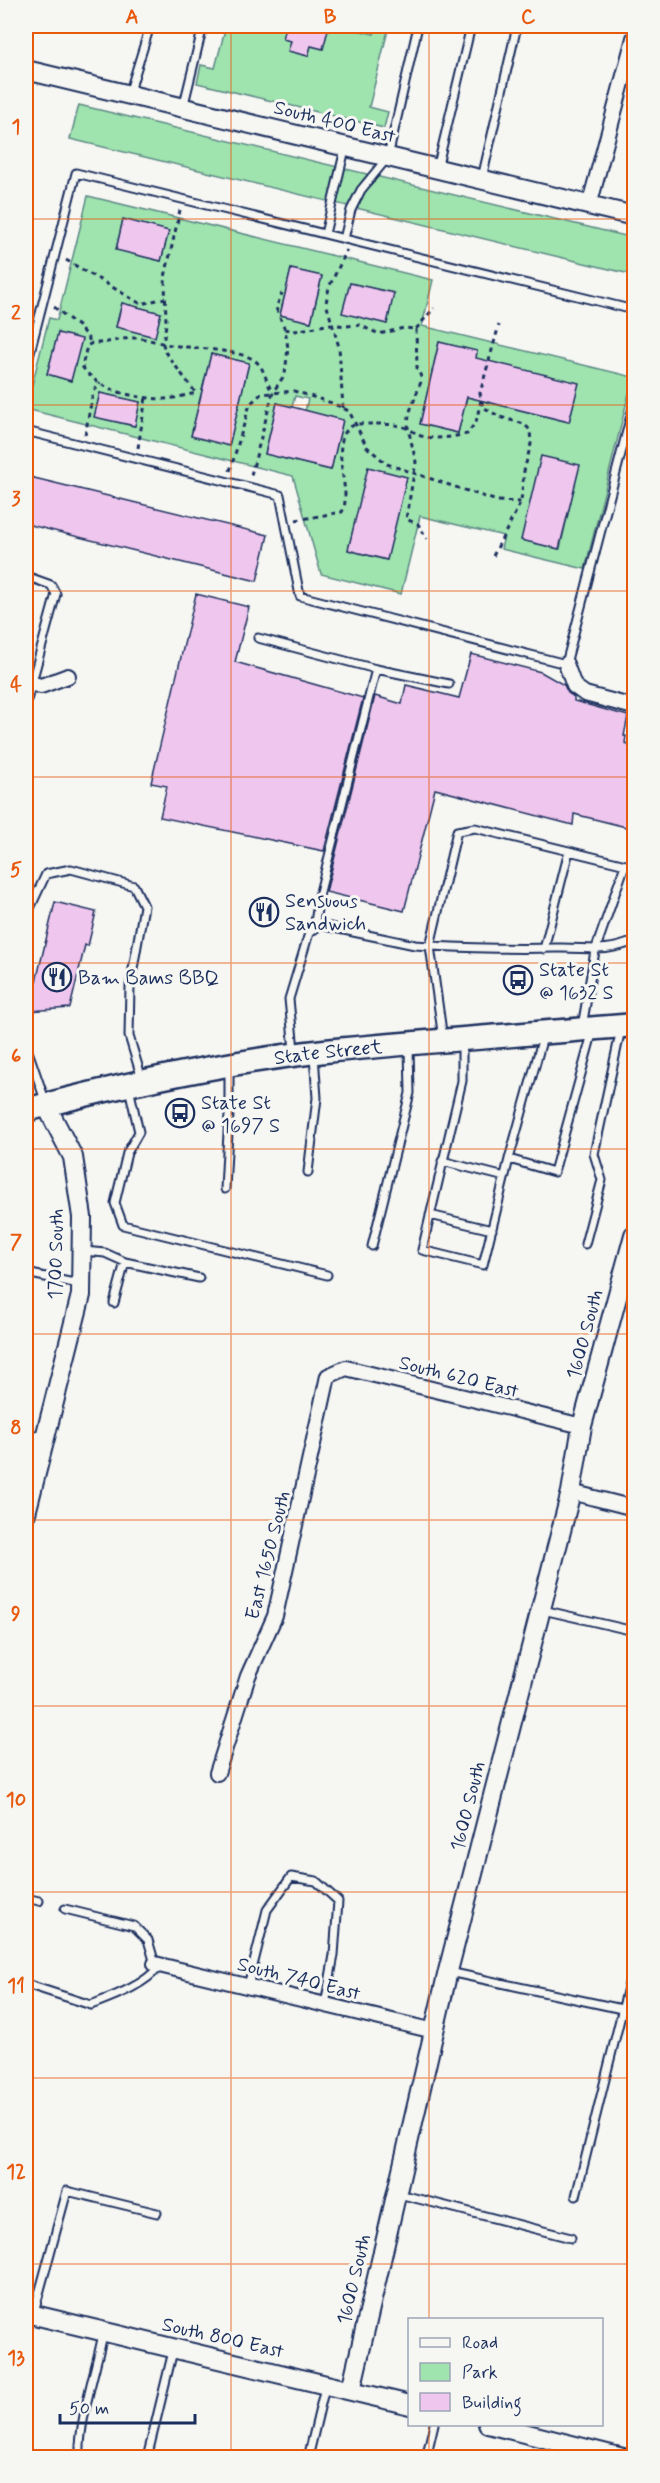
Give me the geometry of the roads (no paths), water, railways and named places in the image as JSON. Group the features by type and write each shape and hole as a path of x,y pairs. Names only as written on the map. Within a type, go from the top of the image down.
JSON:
{"main road":[{"name":"State Street","path":"36,1108 135,1083 229,1065 304,1054 628,1025"}],"street":[{"path":"589,206 634,38"},
{"name":"South 400 East","path":"26,70 634,216"},
{"path":"566,664 574,686 585,694 634,707"},
{"path":"28,682 41,686 68,676"},
{"name":"1700 South","path":"26,1513 81,1294 82,1217 73,1157 36,1108"},
{"name":"1600 South","path":"351,2390 448,1971 571,1492 582,1426 634,1235"},
{"name":"South 620 East","path":"328,1376 346,1368 582,1426"},
{"name":"East 1650 South","path":"217,1773 248,1676 276,1616 328,1376"},
{"path":"571,1492 634,1508"},
{"name":"South 740 East","path":"158,1964 434,2031"},
{"name":"South 800 East","path":"30,2314 408,2404"},
{"path":"494,2426 581,2453 623,2457"}],"lane":[{"path":"129,94 150,26"},
{"path":"183,108 203,26"},
{"path":"348,240 351,210 372,174 388,157 418,26"},
{"path":"437,169 471,26"},
{"path":"481,179 518,26"},
{"path":"325,234 346,147"},
{"path":"26,368 76,173 634,310"},
{"path":"26,431 280,495 300,596 566,664 634,404"},
{"path":"26,576 51,585 56,594 28,682 26,704"},
{"path":"258,638 376,669 449,684"},
{"path":"314,929 319,896 376,669"},
{"path":"544,1032 483,1265 422,1250 462,1081 430,946 457,831 475,828 634,867"},
{"path":"544,949 568,851"},
{"path":"509,1159 554,1172 588,1029 596,951 625,865"},
{"path":"26,917 46,874 71,869 134,886 144,906 130,986 129,1036 139,1132 127,1153 115,1203 123,1225 327,1275"},
{"path":"308,1172 317,1098 289,999 309,933 314,929 320,925 415,945 502,950 596,951 615,949 634,941"},
{"path":"585,1244 602,1180 594,1154 628,1025"},
{"path":"372,1246 410,1093 409,1044"},
{"path":"26,1051 28,1051 36,1108"},
{"path":"225,1189 229,1065"},
{"path":"442,1161 505,1177"},
{"path":"430,1215 492,1230"},
{"path":"81,1251 105,1253 124,1262 199,1278"},
{"path":"114,1303 124,1262"},
{"path":"26,1273 81,1284"},
{"path":"26,1433 45,1437"},
{"path":"541,1609 634,1631"},
{"path":"248,1986 267,1910 291,1877 316,1881 338,1901 334,1955 325,2005"},
{"path":"26,1898 39,1901"},
{"path":"26,1984 91,2006 150,1978 158,1964 148,1940 134,1926 65,1909"},
{"path":"576,2196 634,1963"},
{"path":"448,1971 622,2009"},
{"path":"30,2314 68,2191 157,2213"},
{"path":"396,2193 571,2238"},
{"path":"80,2457 79,2447 84,2419 104,2331"},
{"path":"147,2457 174,2348"},
{"path":"308,2457 326,2384"},
{"path":"426,2457 434,2426"}],"place":[{"name":"Sensuous Sandwich","path":"264,912"},
{"name":"Bam Bams BBQ","path":"57,977"},
{"name":"State St @ 1632 S","path":"518,980"},
{"name":"State St @ 1697 S","path":"180,1113"}]}
